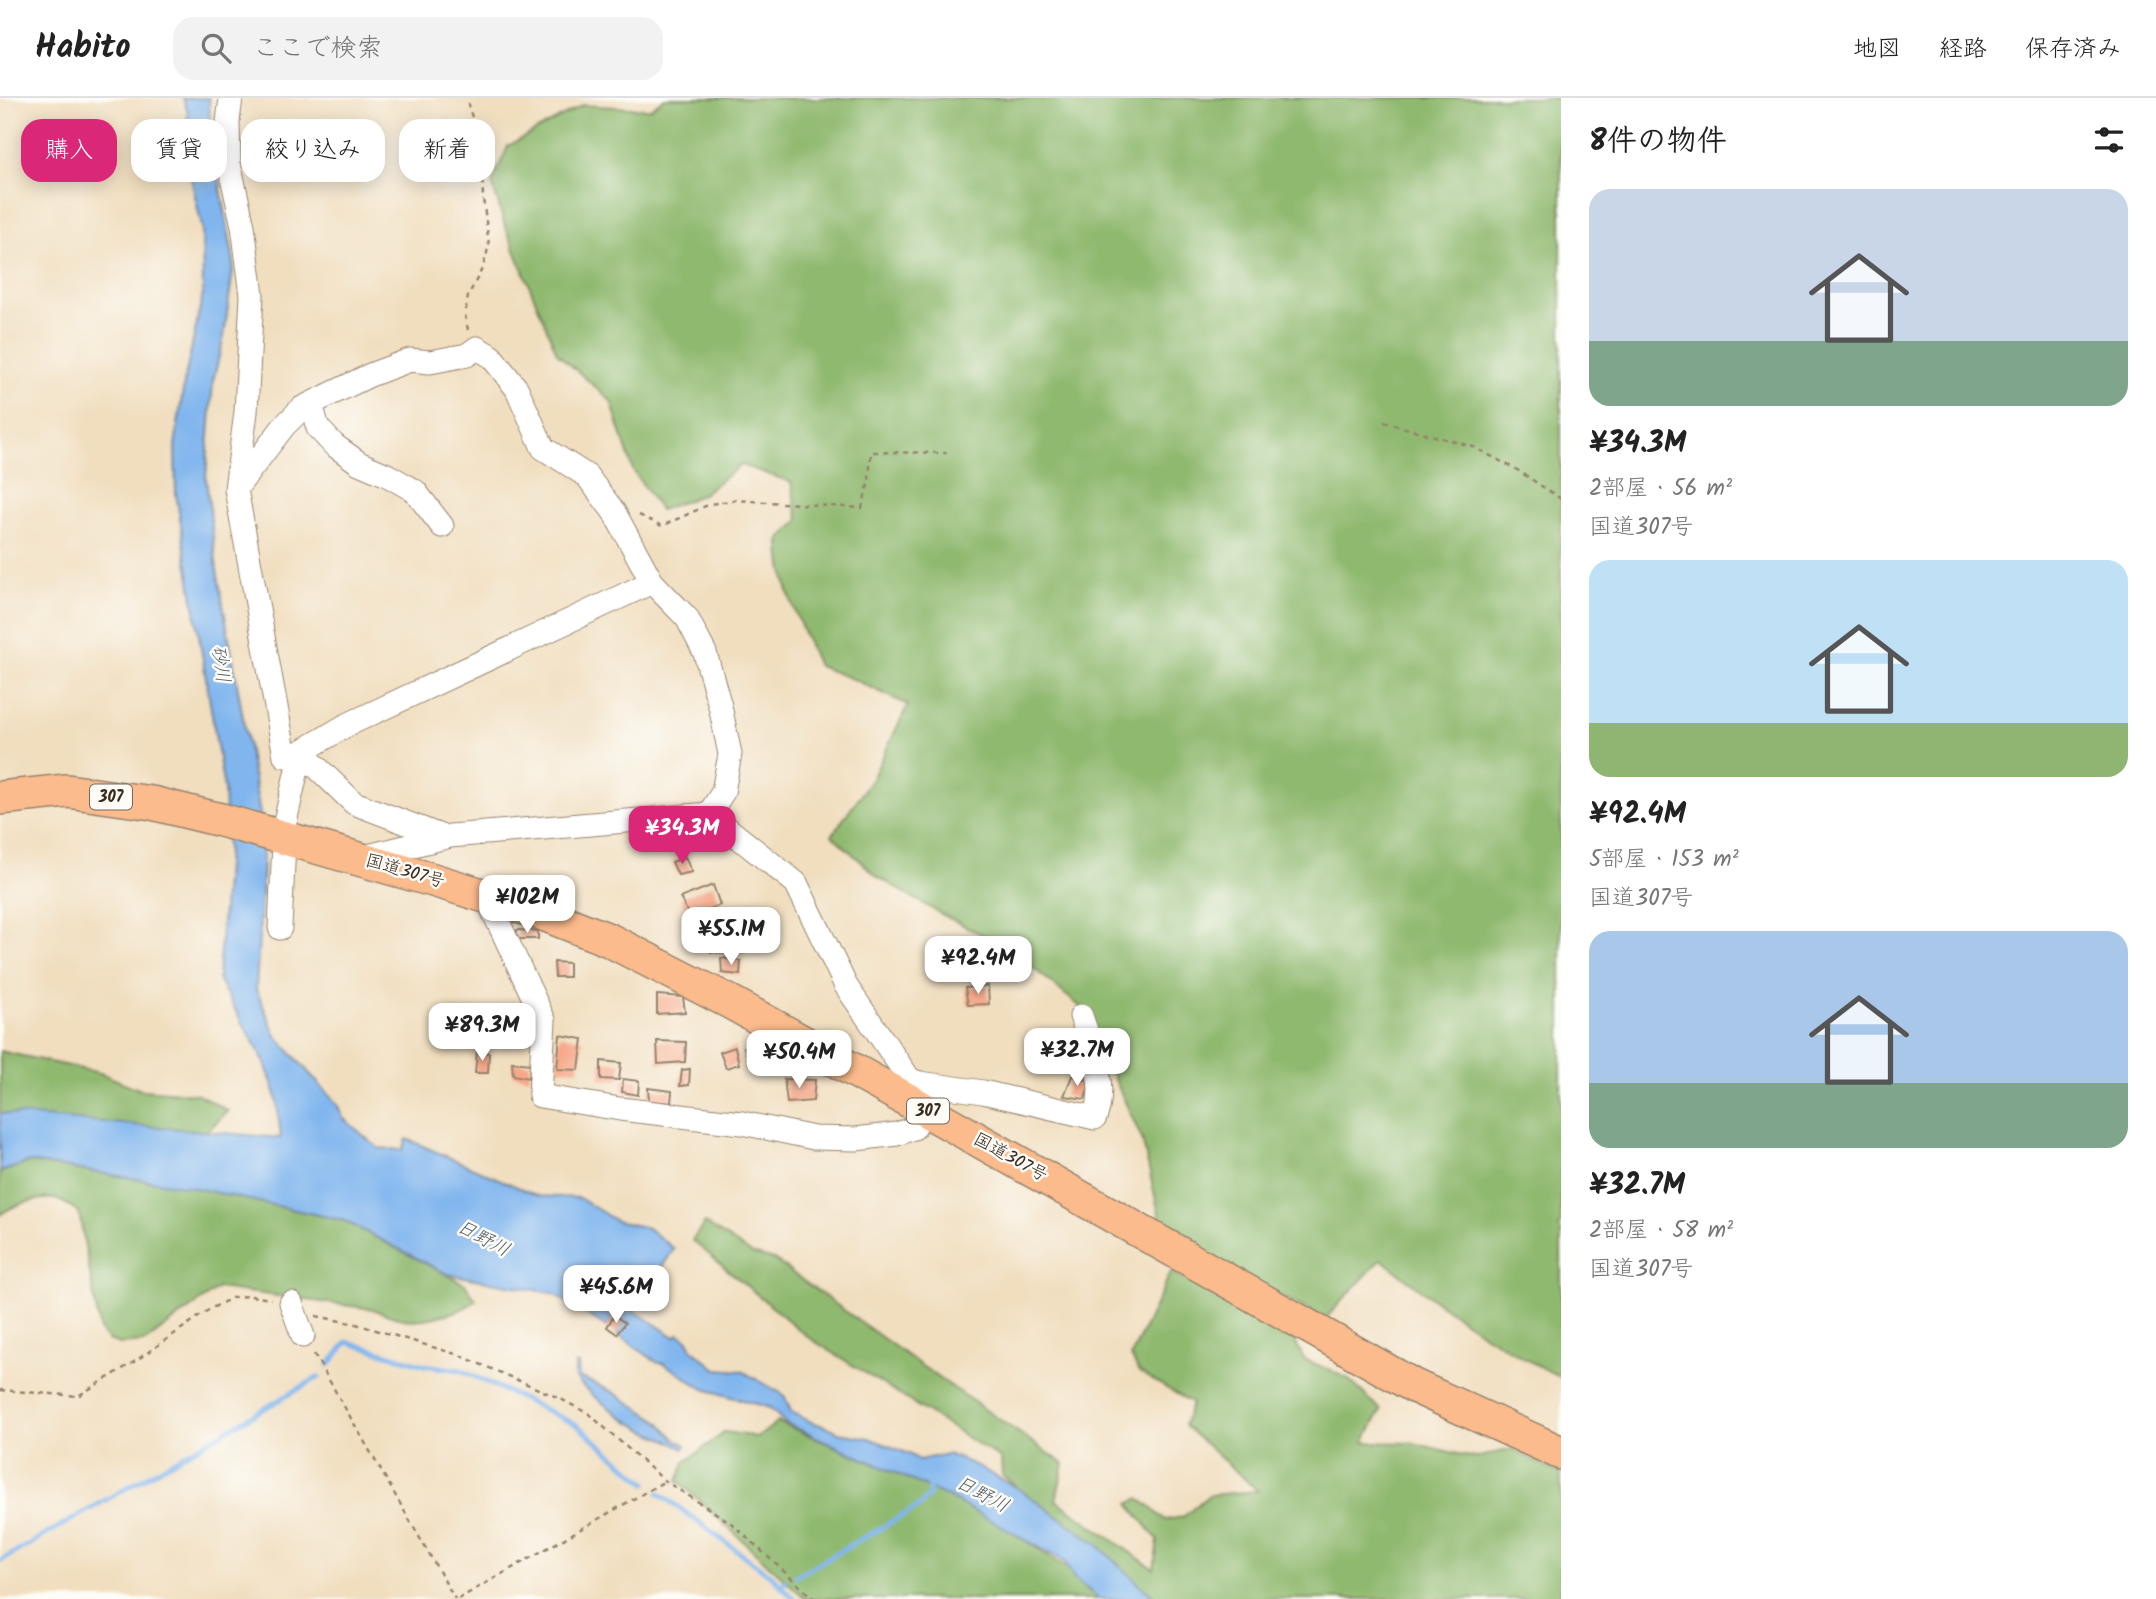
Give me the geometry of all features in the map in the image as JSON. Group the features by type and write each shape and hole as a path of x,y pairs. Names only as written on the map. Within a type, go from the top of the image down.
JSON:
{"highway":[{"name":"国道307号","path":"0,798 67,791 152,803 279,832 357,859 541,913 609,940 913,1095 1415,1386 1561,1453"}],"street":[{"path":"231,98 228,121 229,163 243,226 252,295 246,412 236,489 293,754 279,832 284,870 280,928"},
{"path":"236,489 284,426 302,408 410,359 430,362 467,355 477,348 491,356 517,389 543,448 587,476 614,512 652,583 687,618 705,653 730,754 723,792 709,814"},
{"path":"311,404 317,428 334,445 359,463 415,491 442,526"},
{"path":"293,754 345,726 652,583"},
{"path":"293,754 354,803 443,837"},
{"path":"357,859 443,837 709,814 796,883 846,985 913,1095 914,1128 897,1134 856,1139 814,1138 742,1122 620,1110 540,1096 544,1020 486,896"},
{"path":"913,1095 920,1083 1038,1103 1096,1118 1099,1110 1099,1068 1081,1016"},
{"path":"291,1303 303,1336"}],"path":[{"path":"469,98 468,106 481,141 483,198 489,245 483,267 468,296 465,314 468,331 477,348"},
{"path":"1384,422 1474,447 1519,471 1561,499"},
{"path":"614,512 632,511 662,526 710,504 736,500 862,508 869,481 871,452 947,453"},
{"path":"0,1390 79,1396 134,1362 210,1309 234,1297 250,1296 291,1303 310,1314 356,1324 459,1355 557,1397 589,1414 665,1481 730,1522 814,1599"},
{"path":"303,1336 457,1599 665,1481"}],"green space":[{"path":"665,98 1561,98 1561,1223 1558,1227 1561,1232 1561,1377 1490,1338 1445,1308 1381,1259 1325,1319 1164,1235 1142,1139 1083,1009 1009,948 941,914 878,877 832,835 872,779 908,705 818,666 792,604 783,572 780,539 799,521 791,482 741,465 701,495 660,510 633,470 611,401 557,353 505,226 492,183 495,182 508,146 583,105 650,109"},
{"path":"0,1051 100,1073 141,1090 198,1094 228,1111 197,1141 0,1126"},
{"path":"30,1162 195,1188 345,1221 465,1284 476,1300 451,1313 409,1320 373,1309 218,1288 145,1342 120,1344 108,1340 100,1331 79,1212 60,1201 48,1199 18,1205 0,1215 0,1172"},
{"path":"705,1223 752,1254 774,1260 1064,1464 1056,1500 1154,1569 1158,1540 1129,1504 1139,1498 1165,1520 1183,1517 1209,1495 1258,1491 1184,1425 1192,1403 1139,1372 1131,1356 1171,1272 1294,1339 1304,1359 1347,1378 1381,1410 1364,1442 1413,1443 1475,1458 1512,1449 1561,1474 1561,1599 1157,1599 1002,1475 1001,1459 808,1337 692,1240"},
{"path":"778,1422 971,1505 1075,1573 1105,1599 806,1599 678,1481 685,1462 725,1432 758,1437"}],"water":[{"path":"183,98 209,98 210,119 187,119"},
{"path":"192,182 220,182 234,262 224,336 213,381 206,478 217,570 261,820 263,863 256,989 276,1036 337,1104 343,1118 378,1148 402,1150 407,1139 538,1196 579,1198 616,1221 648,1228 674,1249 641,1298 632,1292 626,1301 635,1307 633,1310 675,1337 678,1334 687,1339 693,1350 717,1369 742,1371 784,1395 791,1412 838,1433 869,1438 919,1460 947,1454 1016,1487 1096,1543 1155,1599 1099,1599 1074,1578 1064,1561 946,1496 785,1423 770,1408 704,1389 663,1363 658,1363 617,1334 624,1323 614,1316 607,1327 552,1293 447,1274 345,1221 195,1188 30,1162 0,1172 0,1113 281,1138 276,1095 265,1063 218,979 227,852 224,789 176,494 175,446 184,383 203,294 202,227"},
{"path":"576,1364 579,1377 611,1391 659,1421 674,1438 686,1445 683,1449 630,1422 608,1407 574,1376"}],"building":[{"path":"685,857 692,872 678,875 672,862"},
{"path":"713,885 720,905 691,918 680,898"},
{"path":"517,930 538,931 538,939 516,939"},
{"path":"712,936 742,938 742,953 711,952"},
{"path":"721,958 741,961 740,975 722,973"},
{"path":"554,962 569,963 569,977 555,977"},
{"path":"988,986 989,1004 968,1005 965,988"},
{"path":"657,995 683,997 685,1012 657,1014"},
{"path":"560,1035 583,1039 579,1070 557,1069"},
{"path":"657,1041 686,1042 685,1062 658,1064"},
{"path":"761,1044 764,1062 749,1063 744,1047"},
{"path":"735,1047 739,1064 726,1068 720,1052"},
{"path":"477,1051 489,1053 488,1073 475,1073"},
{"path":"601,1061 621,1063 619,1080 601,1079"},
{"path":"512,1062 530,1064 529,1078 513,1075"},
{"path":"690,1069 689,1085 680,1086 682,1070"},
{"path":"1072,1076 1090,1081 1085,1099 1064,1096"},
{"path":"623,1079 639,1081 638,1095 622,1092"},
{"path":"784,1079 815,1080 813,1101 787,1103"},
{"path":"648,1088 672,1091 671,1103 649,1101"},
{"path":"632,1292 641,1298 635,1307 626,1301"},
{"path":"614,1315 625,1323 617,1334 607,1327"}],"waterway":[{"path":"329,1365 347,1342 424,1365 461,1370 577,1425 646,1483"},
{"path":"0,1561 319,1377"},
{"path":"796,1576 920,1506 929,1495 929,1482"},
{"path":"659,1493 780,1585 785,1582"},
{"path":"780,1585 794,1599"}],"water label":[{"name":"砂川","path":"220,664"},
{"name":"日野川","path":"483,1239"},
{"name":"日野川","path":"982,1495"}]}
